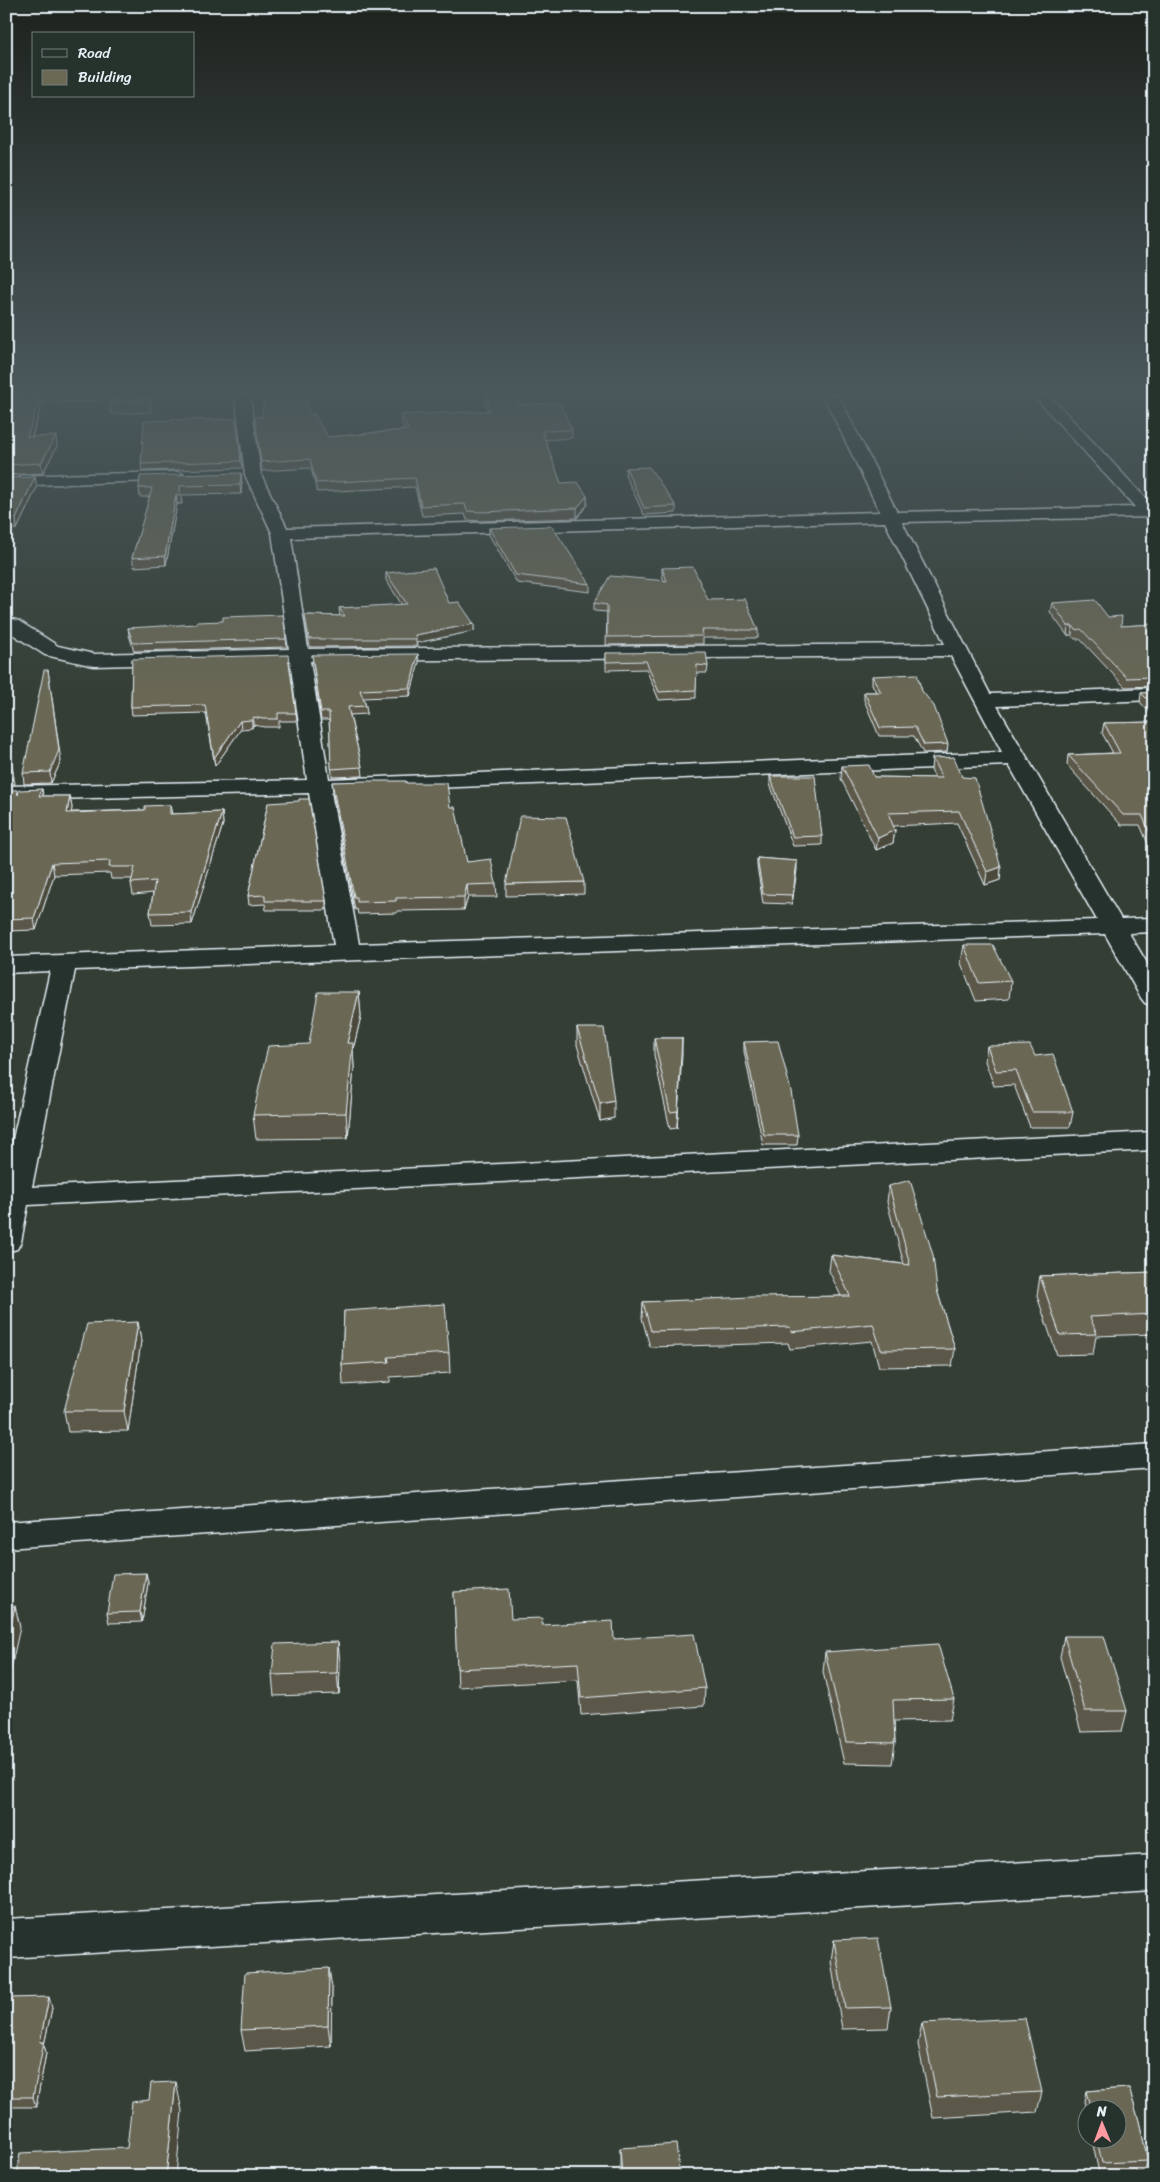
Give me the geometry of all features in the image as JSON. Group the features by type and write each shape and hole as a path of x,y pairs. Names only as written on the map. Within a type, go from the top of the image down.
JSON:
{"street":[{"path":"264,497 282,533 298,655 348,953"},
{"path":"880,497 983,700 1154,998"},
{"path":"1138,497 1152,512"},
{"path":"282,533 1152,512"},
{"path":"12,625 52,651 94,660 298,655 958,650"},
{"path":"983,700 1154,694"},
{"path":"6,793 319,786 1016,758"},
{"path":"6,965 1115,928 1154,925"},
{"path":"6,1242 11,1197 64,963"},
{"path":"11,1197 1154,1140"},
{"path":"6,1535 1154,1456"},
{"path":"6,1939 1154,1873"}],"building":[{"path":"6,497 26,497 16,519 6,519"},
{"path":"149,497 176,497 165,556 132,558"},
{"path":"419,497 586,497 577,508 481,512 467,511 465,504 421,506"},
{"path":"639,497 670,497 676,506 644,508"},
{"path":"552,526 590,584 516,575 489,528"},
{"path":"693,567 708,600 745,599 758,630 702,630 703,636 607,637 607,605 594,603 610,576 667,581 662,568"},
{"path":"434,568 449,603 459,602 474,624 415,635 416,639 309,639 305,615 345,616 339,608 407,604 386,573"},
{"path":"1095,600 1108,617 1122,616 1121,626 1154,624 1154,677 1127,678 1081,629 1076,630 1073,626 1068,626 1052,603"},
{"path":"283,615 286,639 133,643 128,628 223,621 223,617"},
{"path":"706,652 708,666 697,665 696,690 659,692 646,661 606,662 606,653"},
{"path":"418,654 410,688 360,690 366,706 348,707 362,767 331,769 329,712 321,712 312,655"},
{"path":"288,655 296,713 278,713 278,719 253,717 252,720 240,721 214,758 205,705 131,707 132,659"},
{"path":"44,670 48,670 59,750 50,772 23,773"},
{"path":"917,674 922,691 934,706 948,744 924,745 915,727 880,728 864,692 881,692 872,676"},
{"path":"1154,692 1154,706 1141,693"},
{"path":"1154,722 1154,843 1142,815 1123,815 1068,755 1120,753 1104,723"},
{"path":"6,743 13,772 6,773"},
{"path":"954,757 962,777 975,778 1001,867 987,872 959,811 888,813 895,830 878,838 842,766 869,765 874,777 942,778 932,758"},
{"path":"770,776 815,776 822,836 793,837"},
{"path":"332,782 447,783 450,807 455,807 467,862 491,859 496,884 467,885 464,897 396,898 396,901 357,902 357,897 354,897"},
{"path":"42,789 39,796 70,796 67,813 145,810 145,806 170,805 170,814 222,812 191,912 150,913 155,881 131,883 135,867 109,867 110,861 52,863 34,918 6,919 6,790 17,790 18,795 19,790"},
{"path":"299,799 309,799 326,901 265,901 265,895 248,896 268,803 299,801"},
{"path":"520,816 566,817 584,882 506,884"},
{"path":"757,858 797,861 793,895 763,894"},
{"path":"964,945 993,945 1011,981 979,983"},
{"path":"318,992 359,992 347,1043 353,1043 346,1113 253,1115 268,1046 309,1044"},
{"path":"577,1028 604,1028 614,1101 600,1104"},
{"path":"654,1038 682,1038 678,1111 670,1112"},
{"path":"778,1041 791,1091 798,1135 764,1135 744,1042"},
{"path":"1030,1045 1035,1056 1053,1054 1073,1112 1032,1112 1016,1070 996,1071 987,1046"},
{"path":"910,1180 933,1255 937,1290 955,1349 881,1350 873,1324 791,1332 790,1327 651,1331 643,1302 751,1297 850,1296 831,1255 910,1265 889,1186"},
{"path":"1154,1272 1154,1314 1090,1317 1097,1334 1060,1335 1040,1276"},
{"path":"445,1304 449,1353 388,1357 389,1362 342,1365 344,1311"},
{"path":"138,1322 124,1411 64,1411 87,1324"},
{"path":"146,1573 140,1612 107,1613 113,1574"},
{"path":"509,1589 511,1619 542,1618 542,1625 613,1621 614,1639 694,1634 705,1688 581,1698 578,1663 457,1669 454,1592"},
{"path":"15,1606 6,1646 6,1607"},
{"path":"1064,1636 1104,1636 1127,1711 1085,1711"},
{"path":"338,1642 337,1673 272,1675 275,1644"},
{"path":"938,1644 954,1699 893,1700 895,1743 846,1742 825,1652"},
{"path":"878,1938 891,2007 845,2008 834,1940"},
{"path":"329,1968 328,2026 241,2030 245,1973"},
{"path":"49,1997 40,2042 44,2042 33,2097 6,2097 6,1998"},
{"path":"1025,2018 1042,2092 937,2097 922,2023"},
{"path":"176,2082 166,2176 17,2176 20,2153 127,2148 132,2102 149,2100 151,2083"},
{"path":"1129,2088 1148,2161 1102,2163 1099,2150 1128,2150 1128,2100 1088,2100 1086,2091"},
{"path":"676,2144 680,2176 622,2176 620,2148"}]}
